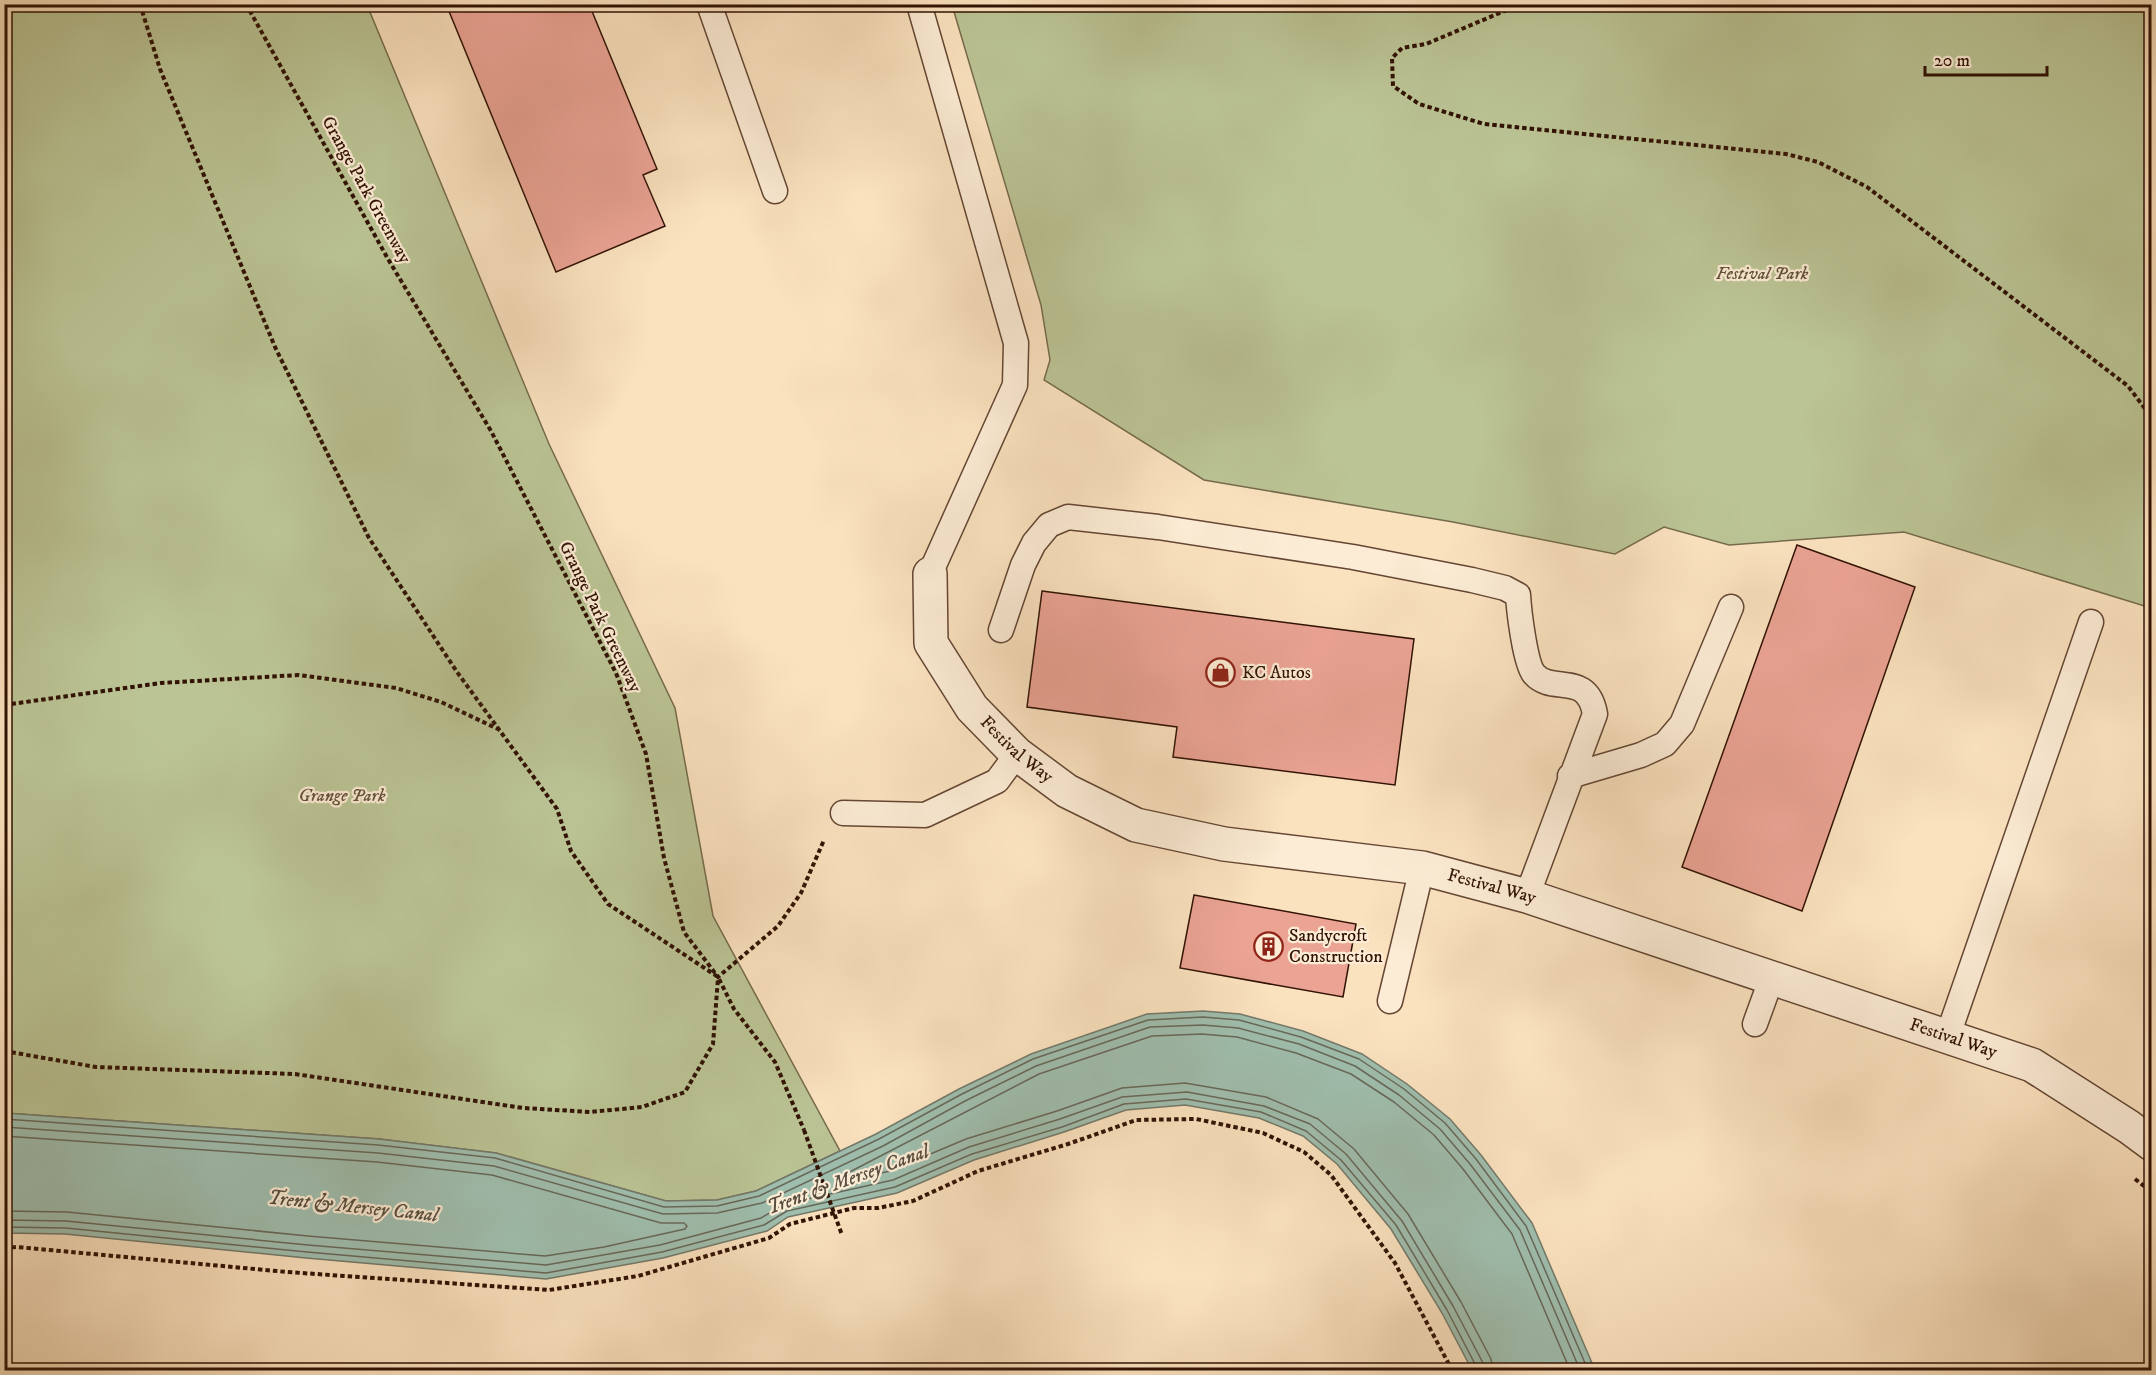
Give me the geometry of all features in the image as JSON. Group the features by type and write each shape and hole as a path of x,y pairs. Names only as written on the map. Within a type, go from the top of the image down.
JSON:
{"street":[{"name":"Festival Way","path":"930,574 931,643 972,708 1017,754 1067,791 1136,825 1224,844 1422,868 1527,896 2032,1065 2129,1127 2151,1144"}],"lane":[{"path":"709,4 776,191"},
{"path":"919,4 1016,343 1015,385 930,574"},
{"path":"1001,630 1023,565 1034,543 1049,525 1068,517 1158,527 1353,557 1494,585 1518,595 1519,615 1533,673 1542,680 1586,692 1593,701 1595,714 1527,896"},
{"path":"1570,776 1614,764 1665,744 1682,724 1731,607"},
{"path":"1947,1038 2091,622"},
{"path":"843,813 925,815 996,781 1017,754"},
{"path":"1390,1001 1422,868"},
{"path":"1755,1024 1772,977"}],"path":[{"path":"140,4 160,69 275,346 369,538 457,672 557,809 571,851 608,904 718,977"},
{"name":"Grange Park Greenway","path":"246,4 388,259 491,432 616,674 646,754 664,858 684,932 718,977 734,1009 775,1062 804,1131 842,1235"},
{"path":"1521,4 1426,44 1402,48 1392,58 1392,86 1419,104 1485,124 1786,154 1818,162 1867,187 2128,386 2151,418"},
{"path":"4,705 161,683 299,675 396,688 441,702 501,731"},
{"path":"4,1052 96,1067 295,1074 523,1108 591,1112 642,1107 685,1092 713,1044 718,977 778,926 801,893 826,834 843,813"},
{"path":"4,1248 17,1247 287,1272 549,1290 638,1276 769,1238 790,1224 854,1208 878,1208 913,1201 978,1171 1068,1144 1136,1120 1196,1119 1263,1133 1304,1152 1331,1175 1395,1263 1452,1371"}],"green space":[{"name":"Grange Park","path":"4,5 367,5 549,444 675,708 713,916 840,1151 756,1191 717,1200 666,1201 496,1153 379,1139 5,1113"},
{"name":"Festival Park","path":"952,5 2151,5 2151,608 1904,532 1729,545 1664,527 1615,554 1453,522 1204,480 1044,380 1050,360 1041,305"}],"water":[{"name":"Trent & Mersey Canal","path":"1203,1011 1240,1014 1303,1031 1362,1054 1407,1084 1450,1119 1481,1155 1532,1223 1595,1370 1472,1370 1442,1313 1391,1229 1337,1164 1303,1136 1259,1118 1185,1105 1126,1110 974,1160 897,1193 788,1217 767,1231 663,1258 546,1279 65,1234 5,1233 5,1113 379,1139 496,1153 666,1201 717,1200 756,1191 876,1134 959,1089 1031,1054 1147,1014"}],"building":[{"path":"446,4 589,4 657,169 643,175 665,226 556,272"},
{"path":"1797,545 1915,587 1802,911 1682,867"},
{"name":"KC Autos","path":"1042,591 1414,639 1395,785 1173,757 1177,727 1027,707"},
{"name":"Sandycroft Construction","path":"1194,895 1356,924 1343,997 1180,968"}],"place":[{"name":"KC Autos","path":"1221,673"},
{"name":"Sandycroft Construction","path":"1268,946"}]}
